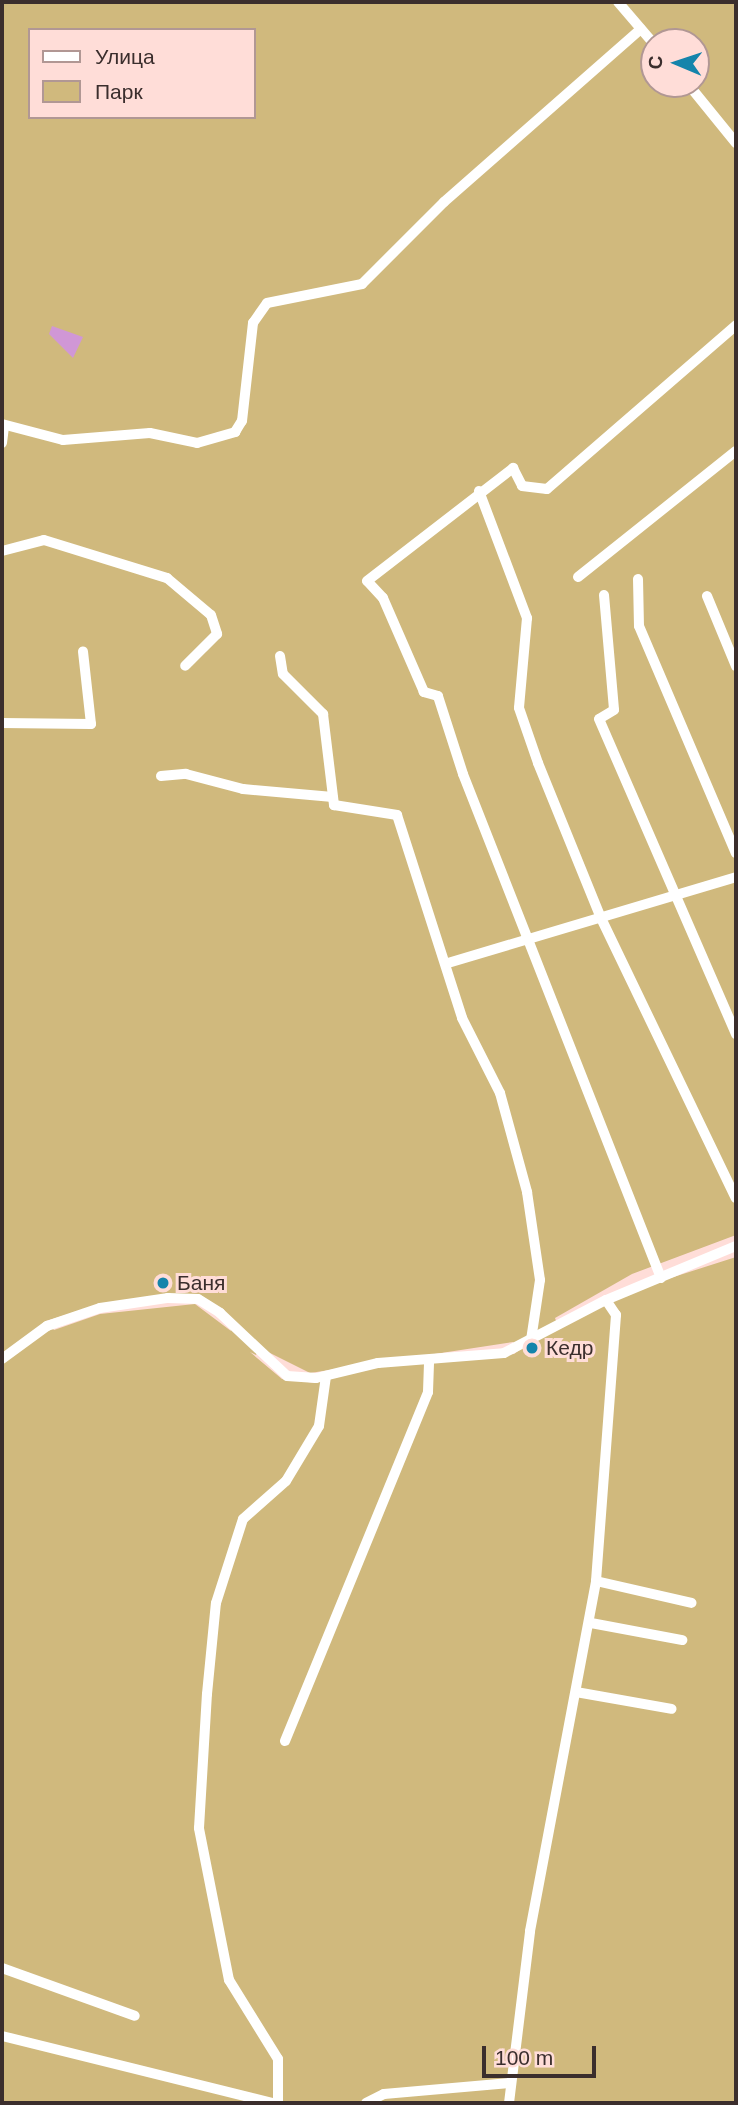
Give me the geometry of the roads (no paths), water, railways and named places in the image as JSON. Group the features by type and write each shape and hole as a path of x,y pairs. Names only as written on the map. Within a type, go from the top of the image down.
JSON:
{"street":[{"path":"618,2 640,28"},
{"path":"2,443 3,425 63,440 150,433 197,443 235,432 242,421 253,323 267,303 362,284 444,201 640,30"},
{"path":"699,98 736,143"},
{"path":"661,1278 526,938 438,696 424,692 383,598 367,581 479,491 513,468 522,486 547,489 736,325"},
{"path":"578,576 736,451"},
{"path":"479,491 527,618 519,708 600,916 736,1198"},
{"path":"2,551 44,540 167,578 211,615 217,634 185,666"},
{"path":"638,579 639,626 736,853"},
{"path":"604,595 614,710 599,719 672,893 736,1034"},
{"path":"707,596 736,666"},
{"path":"2,723 91,724 83,652"},
{"path":"280,656 283,674 323,714 334,805 397,815 448,963 462,1018 500,1093 527,1192 540,1280 531,1340"},
{"path":"161,776 186,774 243,789 333,797"},
{"path":"448,963 672,893 736,877"},
{"path":"2,1359 47,1326 100,1308 198,1299 287,1376 326,1376 504,1353 606,1300 736,1246"},
{"path":"509,2103 530,1931 591,1623 616,1315 606,1300"},
{"path":"285,1741 428,1392 429,1361"},
{"path":"2,2036 276,2103 278,2059 229,1980 199,1828 206,1707 216,1603 243,1519 286,1481 319,1426 326,1376"},
{"path":"596,1581 692,1603"},
{"path":"591,1623 681,1640"},
{"path":"576,1692 672,1709"},
{"path":"2,1968 135,2016"},
{"path":"366,2103 384,2094 510,2083"}],"place":[{"name":"Баня","path":"163,1283"},
{"name":"Кедр","path":"532,1348"}]}
